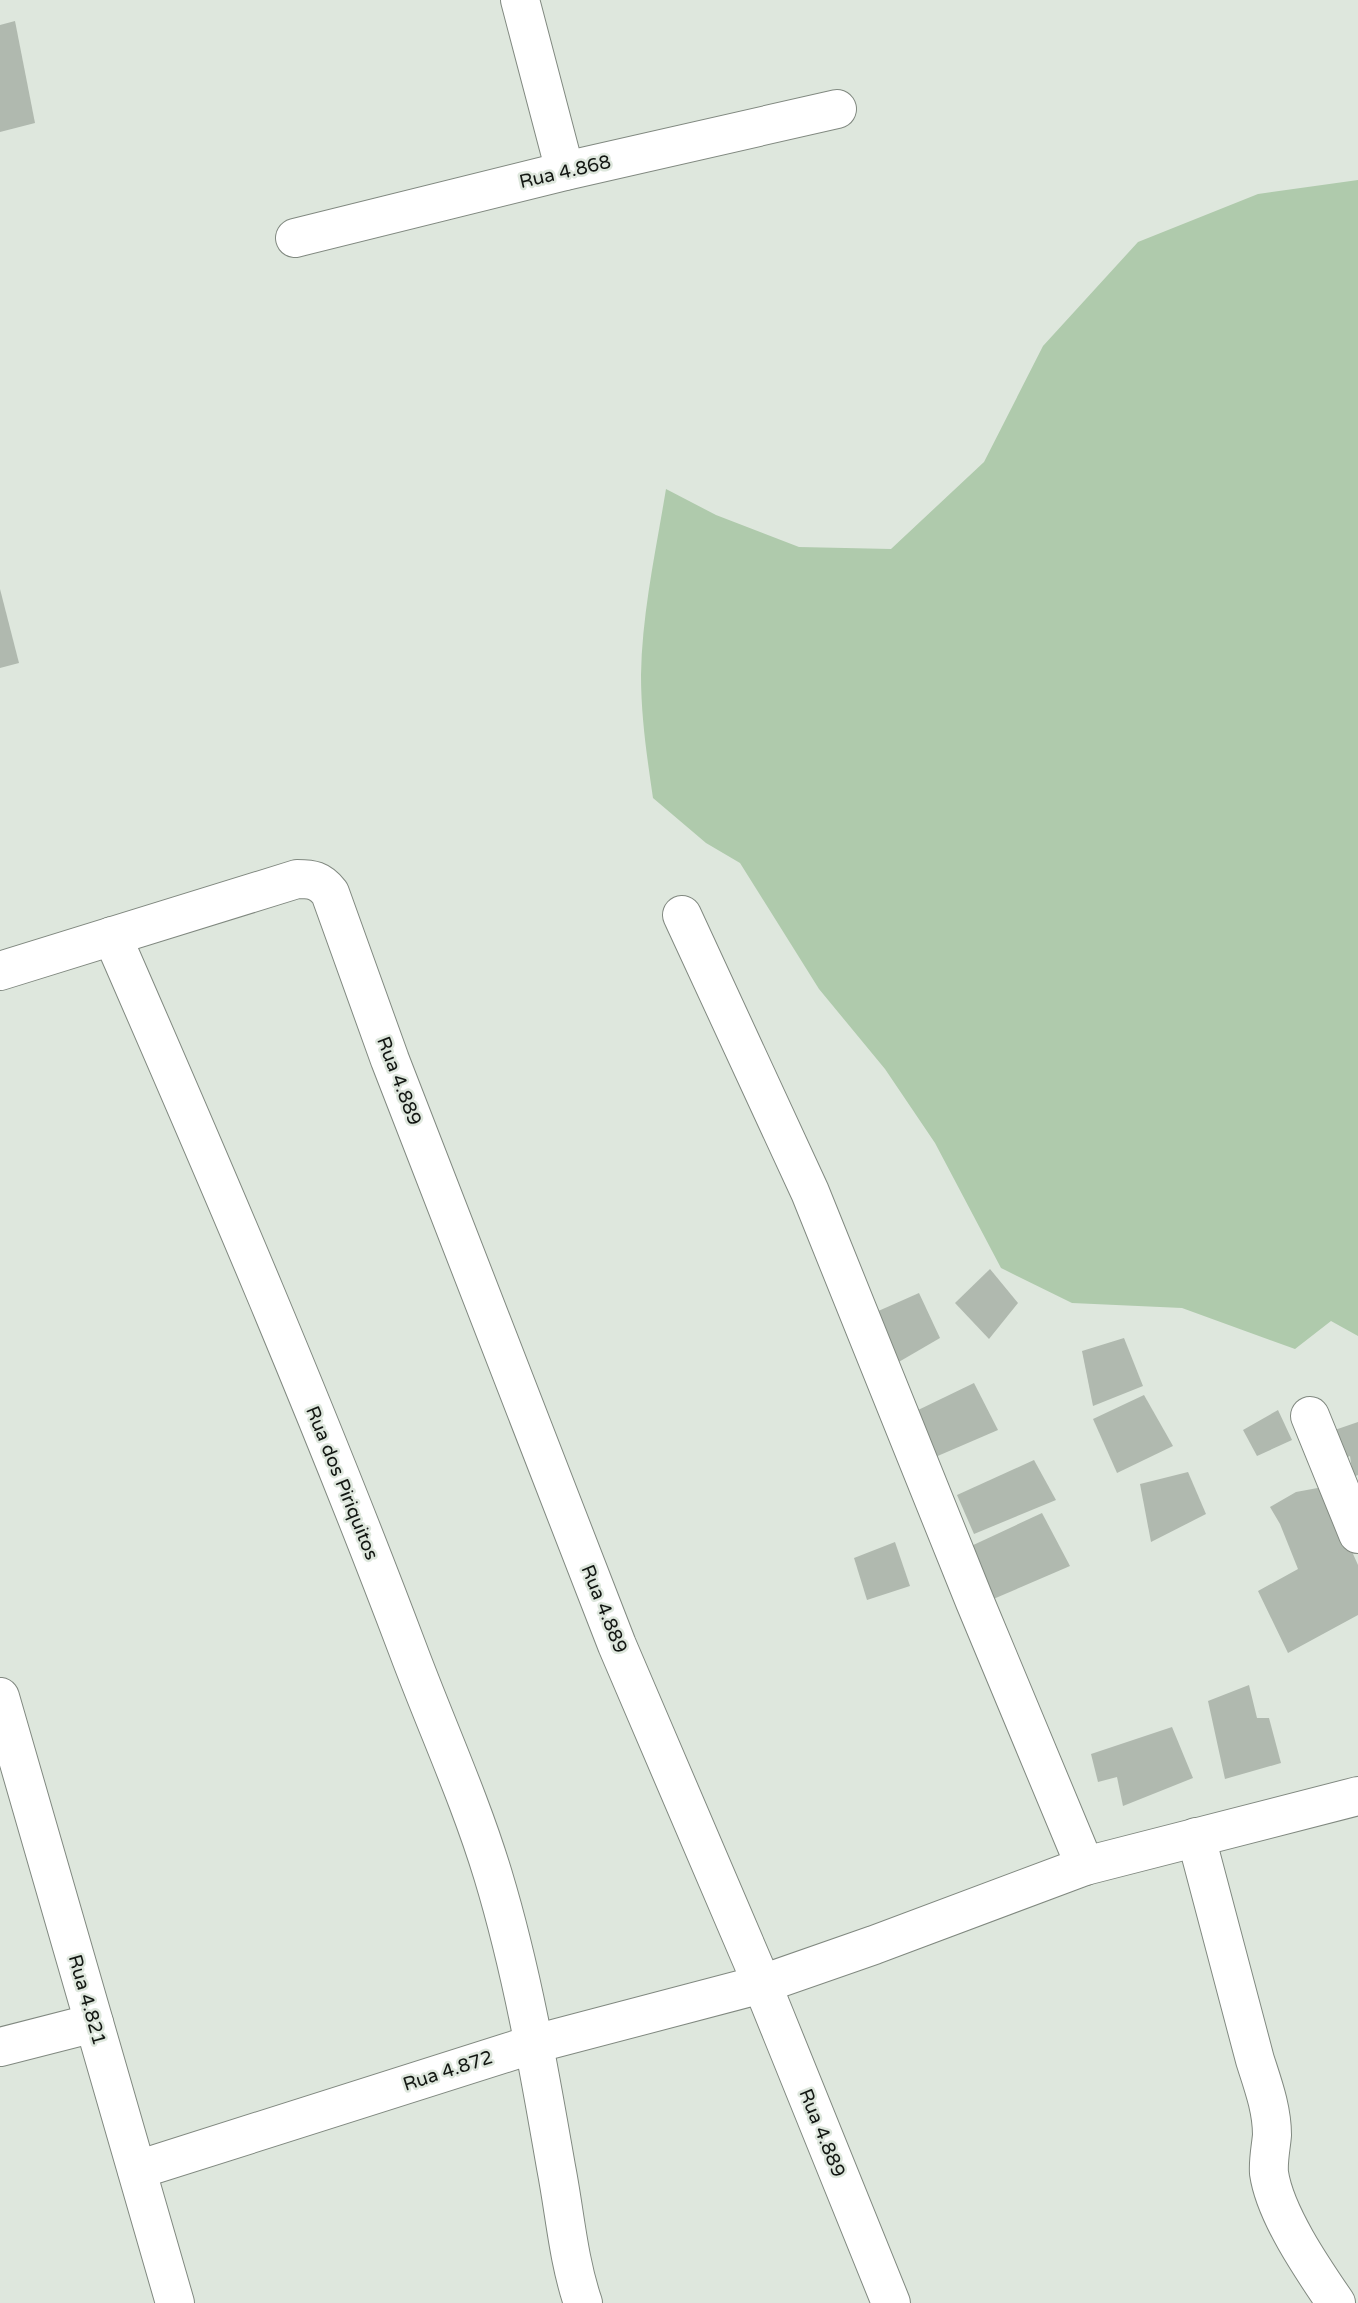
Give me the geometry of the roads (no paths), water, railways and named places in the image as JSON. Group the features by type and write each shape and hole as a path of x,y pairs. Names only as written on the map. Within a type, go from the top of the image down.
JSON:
{"street":[{"path":"520,0 565,171"},
{"name":"Rua 4.868","path":"295,238 565,171 837,109"},
{"name":"Rua 4.889","path":"0,971 297,878 323,884 330,893 390,1060 617,1645 762,1984 891,2303"},
{"path":"682,915 816,1204 975,1602 1086,1866"},
{"name":"Rua dos Piriquitos","path":"112,936 219,1182 356,1513 477,1825 516,1957 534,2044 573,2273 583,2303"},
{"path":"1310,1416 1358,1534"},
{"name":"Rua 4.821","path":"0,1697 175,2303"},
{"name":"Rua 4.872","path":"137,2170 534,2044 762,1984 1086,1866 1358,1796"},
{"path":"1196,1837 1255,2060 1268,2097 1272,2132 1269,2170 1275,2197 1313,2270 1335,2303"},
{"path":"0,2047 94,2023"}]}
